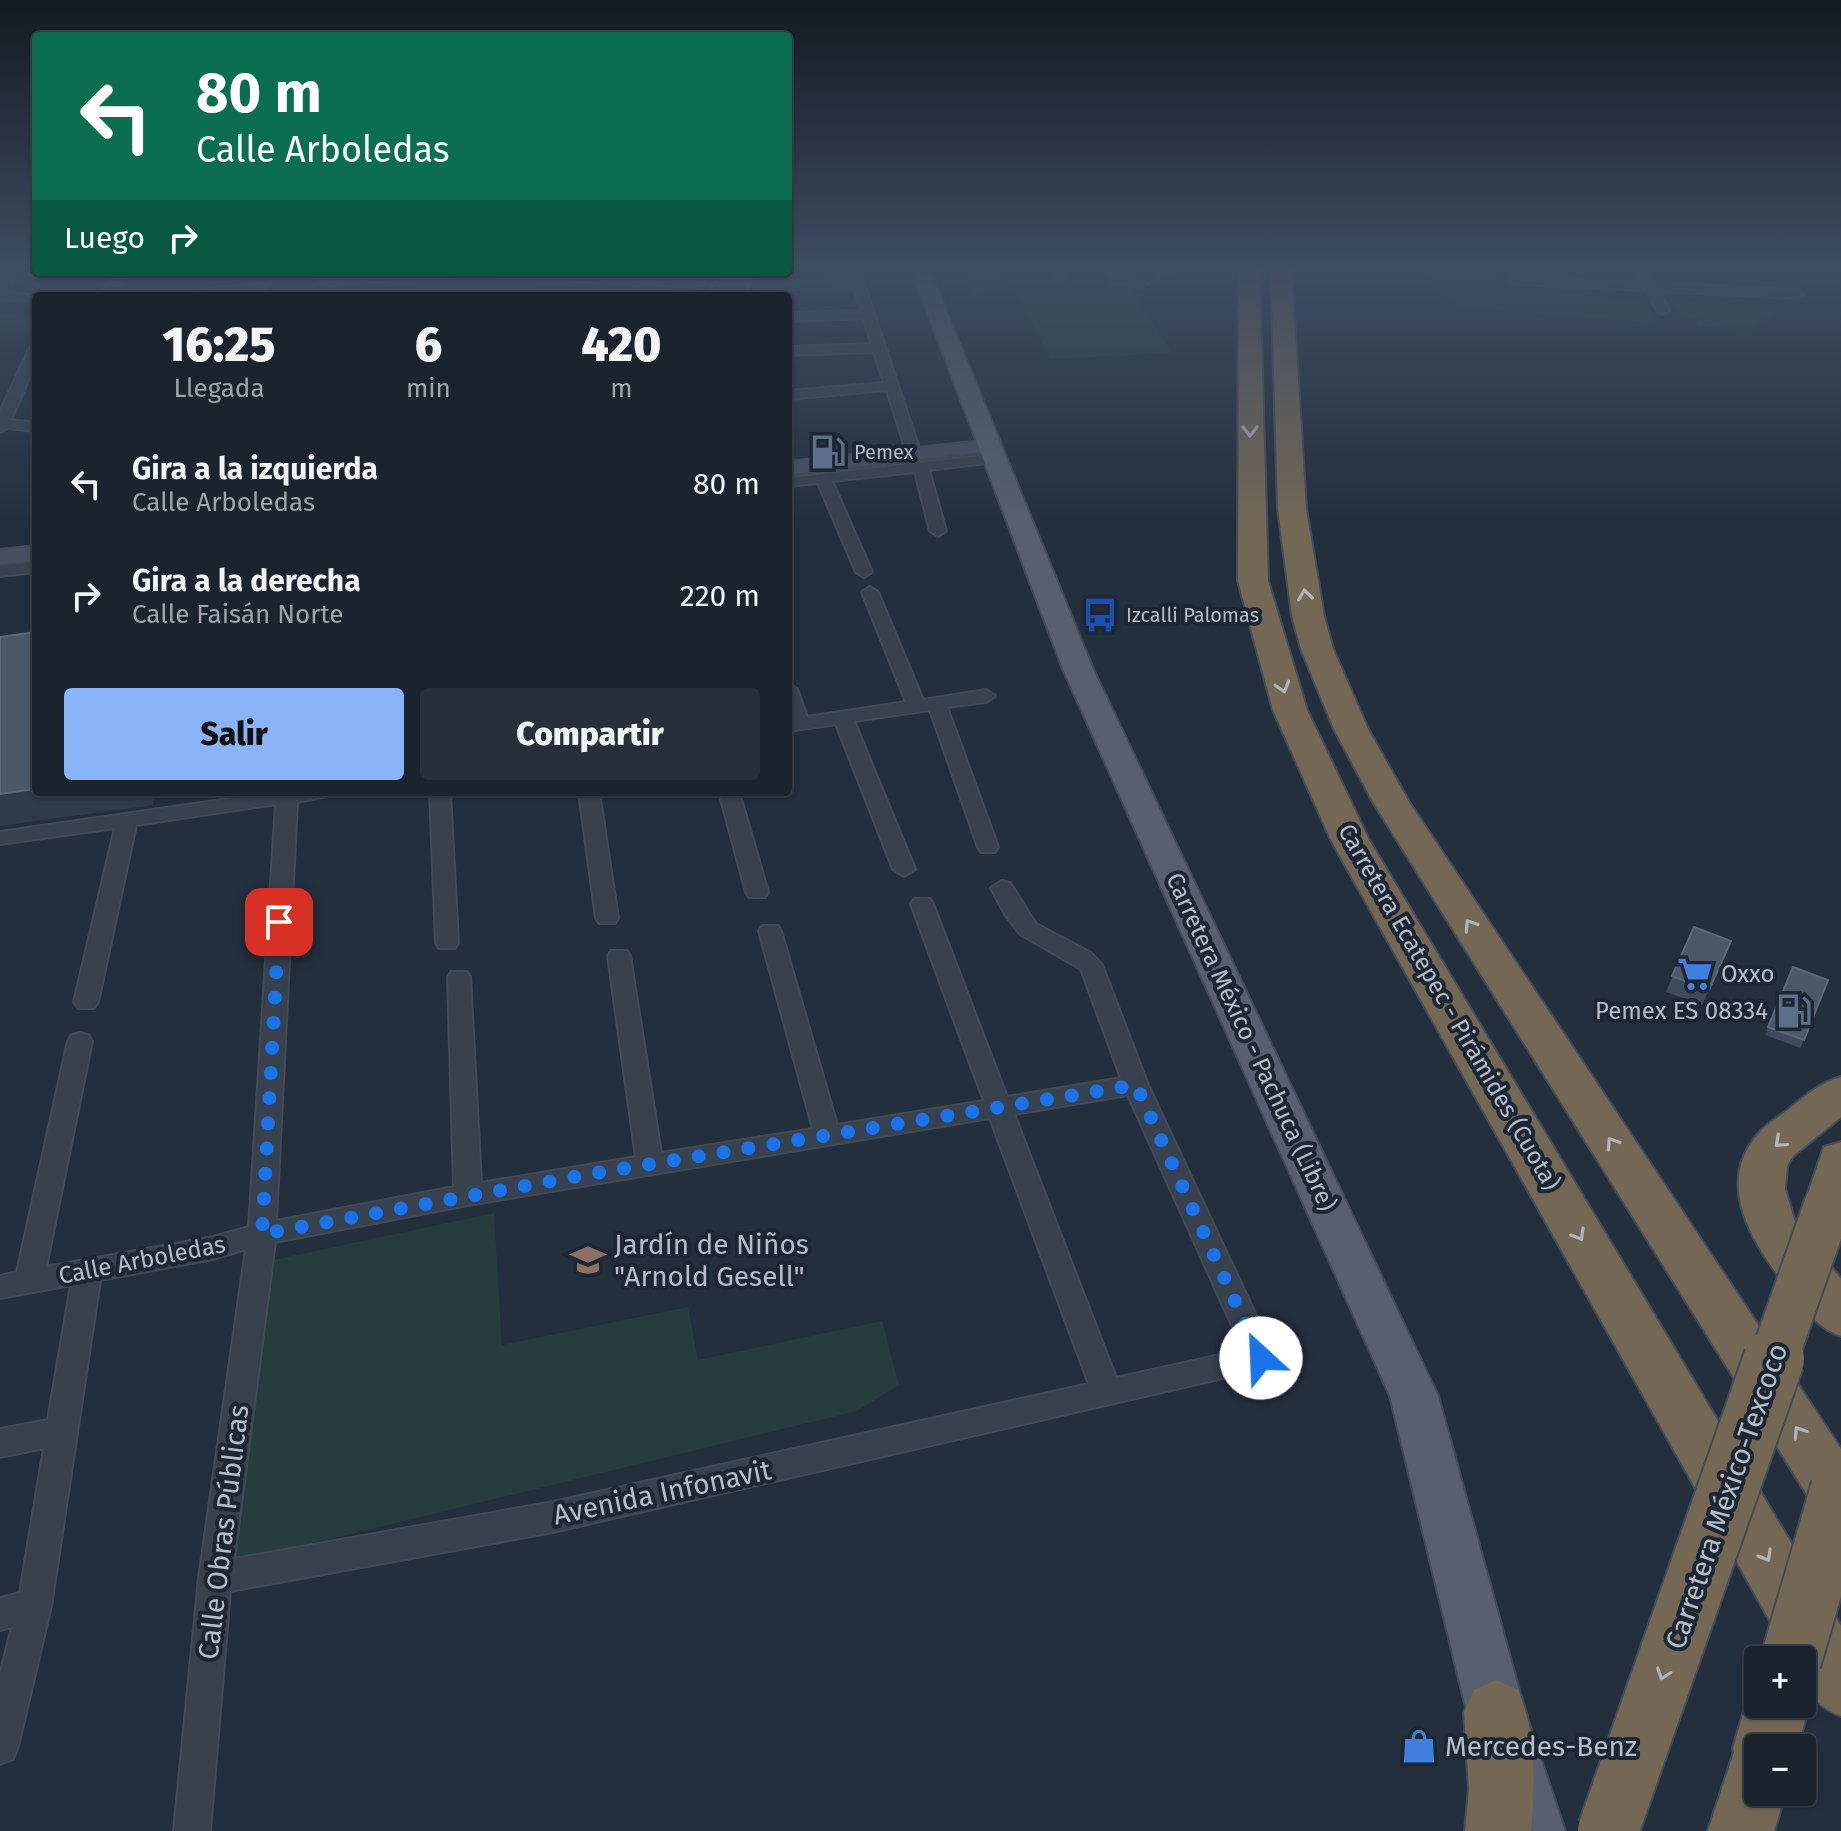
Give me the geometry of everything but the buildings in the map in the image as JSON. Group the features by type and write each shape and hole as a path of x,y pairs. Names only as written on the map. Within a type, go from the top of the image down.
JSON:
{"highway":[{"name":"Carretera Ecatepec - Pirámides (Cuota)","path":"1250,354 1253,581 1290,710 1350,840 1841,1685"},
{"path":"1285,354 1292,509 1308,616 1317,649 1351,729 1391,802 1841,1498"},
{"path":"1841,1093 1776,1144 1768,1154 1760,1176 1762,1202 1773,1228 1841,1314"},
{"name":"Carretera México-Texcoco","path":"1608,1831 1835,1182"},
{"path":"1795,1646 1841,1489"},
{"path":"1496,1712 1501,1763 1498,1831"},
{"path":"1741,1831 1748,1806"}],"main road":[{"name":"Carretera México - Pachuca (Libre)","path":"955,354 1078,669 1414,1396 1496,1712 1535,1831"},
{"path":"792,468 918,461 994,452"},
{"path":"0,557 32,553"}],"street":[{"path":"881,354 918,461 938,531"},
{"path":"32,356 1,425 32,427"},
{"path":"792,395 891,386"},
{"path":"792,482 918,461"},
{"path":"823,478 864,572"},
{"path":"0,571 32,567"},
{"path":"870,592 917,707"},
{"path":"794,724 986,696"},
{"path":"937,704 988,847"},
{"path":"843,717 904,869"},
{"path":"0,838 274,796"},
{"name":"Calle Obras Públicas","path":"192,1831 215,1578 262,1234 286,796"},
{"path":"440,796 447,943"},
{"path":"590,796 607,918"},
{"path":"730,796 757,892"},
{"path":"86,1002 127,820"},
{"path":"1002,888 1020,922 1091,965 1136,1085"},
{"path":"922,904 1107,1393"},
{"path":"770,931 828,1137"},
{"path":"619,956 650,1164"},
{"path":"459,977 468,1195"},
{"path":"29,1281 80,1041"},
{"name":"Calle Arboledas","path":"0,1287 213,1248 262,1234 468,1195 828,1137 1001,1117 1136,1085"},
{"name":"Avenida Infonavit","path":"215,1578 553,1517 1261,1358 1136,1085"},
{"path":"0,1746 34,1606 87,1272"},
{"path":"0,1443 62,1431"},
{"path":"0,1614 34,1606"}],"green space":[{"path":"1048,354 1143,354 1050,359"},
{"path":"494,1213 502,1345 688,1307 698,1360 882,1321 899,1385 857,1411 231,1563 259,1263"}],"place":[{"name":"Pemex","path":"828,452"},
{"name":"Izcalli Palomas","path":"1100,615"},
{"name":"Oxxo","path":"1695,974"},
{"name":"Pemex ES 08334","path":"1794,1011"},
{"name":"Jardín de Niños \"Arnold Gesell\"","path":"588,1260"},
{"name":"Mercedes-Benz","path":"1419,1746"}],"route":[{"path":"279,922 262,1234 590,1174 1136,1085 1261,1358"}]}
